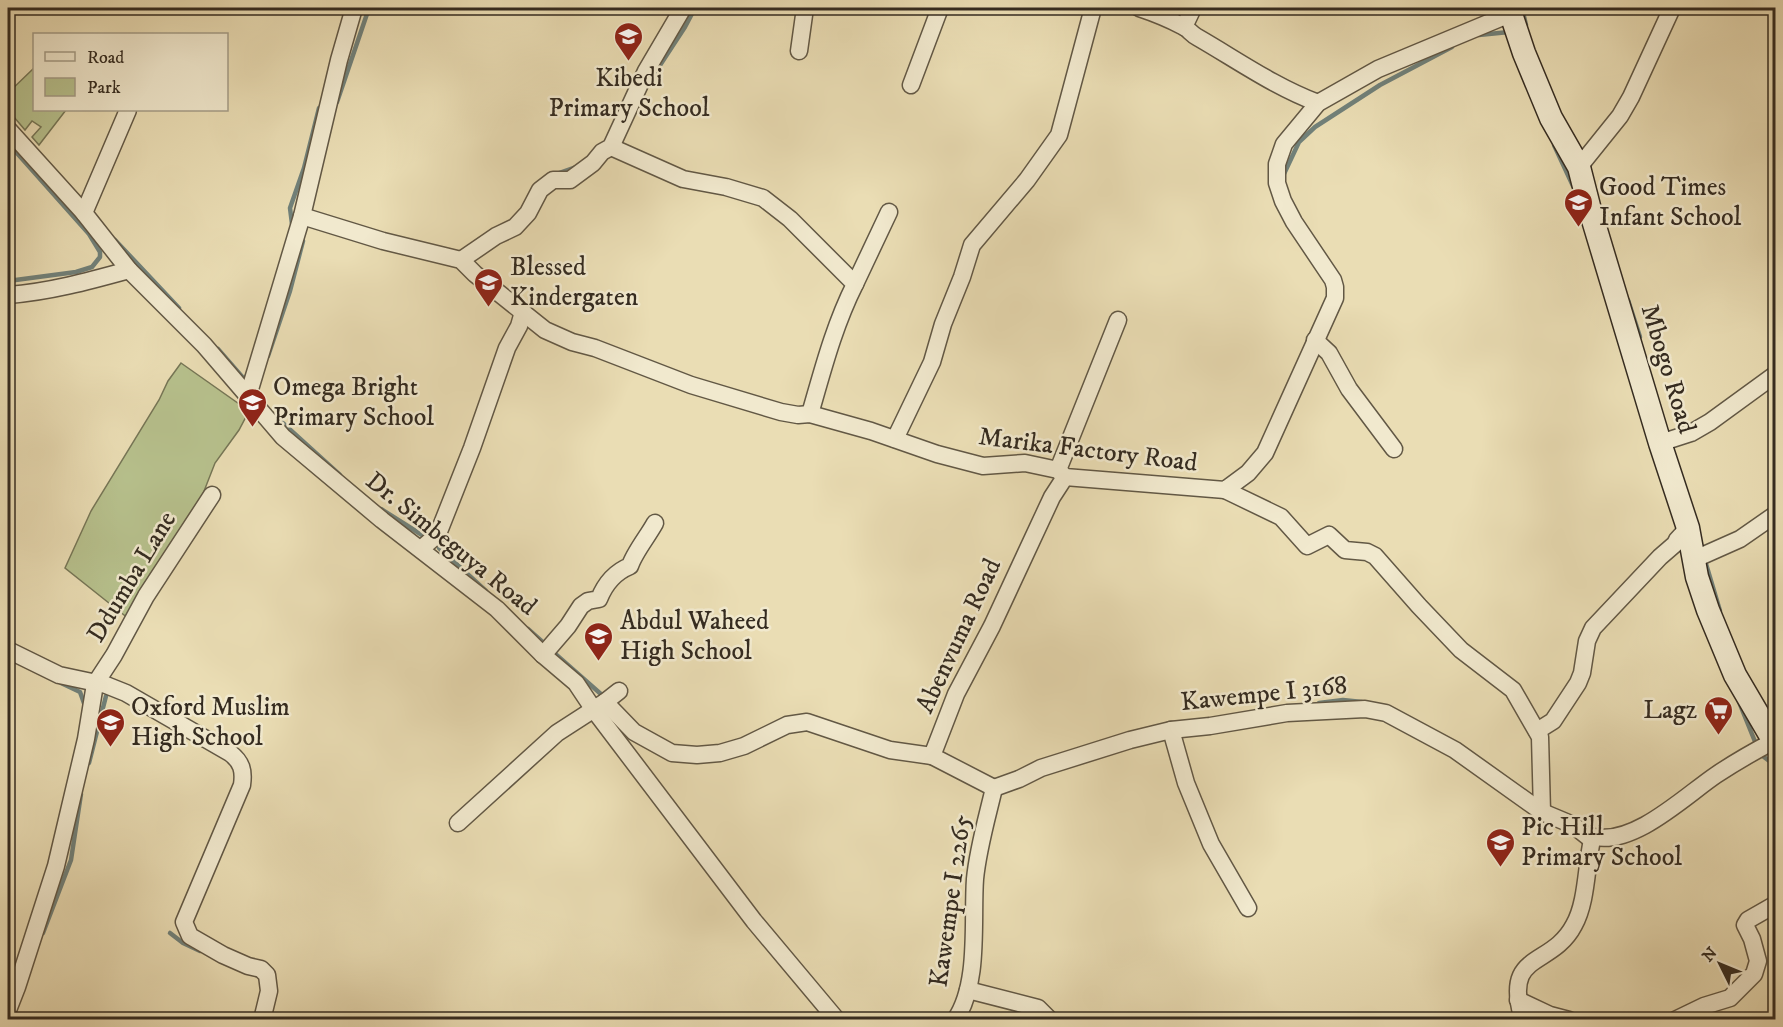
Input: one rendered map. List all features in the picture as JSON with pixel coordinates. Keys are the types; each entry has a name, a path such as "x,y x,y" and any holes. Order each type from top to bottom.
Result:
{"street":[{"path":"248,396 302,216 339,60 354,8"},
{"path":"461,260 496,236 515,227 528,213 540,190 553,180 570,180 611,147 646,71 683,8"},
{"path":"799,51 805,8"},
{"path":"911,85 940,8"},
{"path":"895,440 933,362 943,324 972,245 1027,180 1059,135 1093,8"},
{"path":"1139,8 1184,27 1270,81 1318,104"},
{"path":"1184,27 1193,8"},
{"path":"1579,167 1620,116 1632,97 1672,8"},
{"name":"Marika Factory Road","path":"302,216 383,242 461,260 544,330 691,385 781,412 798,415 810,414 983,466 1024,463 1061,474 1226,490 1248,473 1265,453 1335,298 1333,280 1294,222 1277,183 1277,165 1284,144 1318,104 1378,69 1510,11"},
{"name":"Mbogo Road","path":"1510,11 1551,117 1579,167 1660,444 1700,557 1697,577 1735,675 1774,743"},
{"path":"84,213 128,111"},
{"name":"Dr. Simbeguya Road","path":"8,129 84,213 129,270 204,345 283,437 381,520 497,609 599,706 754,921 837,1020"},
{"path":"611,147 683,179 726,187 763,198 790,219 855,284"},
{"path":"810,414 843,308 889,212"},
{"path":"8,295 62,287 129,270"},
{"path":"421,549 438,534 472,448 507,348 519,326 522,312"},
{"name":"Abenvuma Road","path":"932,756 956,694 992,626 1052,497 1119,320"},
{"path":"1315,340 1329,353 1349,389 1394,449"},
{"path":"1660,444 1710,422 1776,374"},
{"path":"1226,490 1281,517 1307,546 1329,535 1345,550 1367,552 1375,556 1461,650 1513,690 1537,731 1541,744 1542,812"},
{"name":"Ddumba Lane","path":"95,684 114,655 146,596 212,495"},
{"path":"1700,557 1740,539 1776,514"},
{"path":"543,655 568,626 581,606 588,601 599,599 608,583 620,570 630,566 633,556 642,547 655,523"},
{"path":"1537,731 1553,721 1578,683 1582,673 1587,641 1593,628 1688,528"},
{"path":"8,650 60,675 106,685 137,698 230,753 242,765 244,774 242,785 184,922 190,936 223,955 261,969 267,975 269,991 262,1020"},
{"path":"8,1010 13,986 65,831 86,739 95,684"},
{"path":"458,823 556,733 618,691"},
{"path":"599,706 634,732 672,753 697,755 720,753 744,746 787,725 807,722 891,750 932,756 994,788"},
{"name":"Kawempe I 3168","path":"994,788 1041,768 1130,740 1171,730 1287,713 1365,709 1386,713 1455,750 1542,812 1573,825 1592,840"},
{"path":"1171,730 1186,783 1211,844 1248,908"},
{"path":"1523,1020 1518,1000 1520,980 1528,966 1557,946 1576,923 1594,837 1615,837 1647,824 1732,764 1774,743"},
{"name":"Kawempe I 2265","path":"955,1020 968,990 976,915 975,879 994,788"},
{"path":"1675,1020 1704,1006 1730,998 1748,981 1754,974 1758,961 1752,939 1745,925 1748,920 1776,904"},
{"path":"968,990 1038,1008 1050,1020"},
{"path":"1518,1000 1550,1016 1569,1020"}],"green space":[{"path":"33,69 33,111 65,111 39,145 32,137 41,127 32,121 25,130 8,110 8,93"},
{"path":"181,363 249,411 239,430 215,463 199,504 129,619 65,568 91,511"}],"waterway":[{"path":"337,102 369,8"},
{"path":"651,79 695,8"},
{"path":"1522,8 1526,25"},
{"path":"1479,35 1509,32"},
{"path":"1283,176 1299,142 1315,127 1380,85 1452,47"},
{"path":"292,224 290,208 304,168 319,108"},
{"path":"8,143 89,234 100,252 100,257 92,267 76,272 8,281"},
{"path":"1554,145 1573,186"},
{"path":"559,173 576,167"},
{"path":"115,240 179,308"},
{"path":"268,356 290,291 303,241"},
{"path":"1628,300 1640,337"},
{"path":"218,349 245,380 247,375"},
{"path":"275,416 340,475"},
{"path":"381,509 422,535"},
{"path":"439,548 486,591"},
{"path":"1706,564 1720,611"},
{"path":"528,629 546,645"},
{"path":"552,651 602,695"},
{"path":"61,683 80,692 85,706"},
{"path":"89,763 106,696"},
{"path":"1319,703 1343,700 1362,702"},
{"path":"1739,702 1760,754 1776,766"},
{"path":"43,933 71,860 81,794"},
{"path":"170,933 183,943 200,951"}],"place":[{"name":"Kibedi Primary School","path":"629,62"},
{"name":"Good Times Infant School","path":"1578,228"},
{"name":"Blessed Kindergaten","path":"489,308"},
{"name":"Omega Bright Primary School","path":"252,428"},
{"name":"Abdul Waheed High School","path":"599,662"},
{"name":"Lagz","path":"1718,736"},
{"name":"Oxford Muslim High School","path":"110,748"},
{"name":"Pic Hill Primary School","path":"1500,868"}]}
